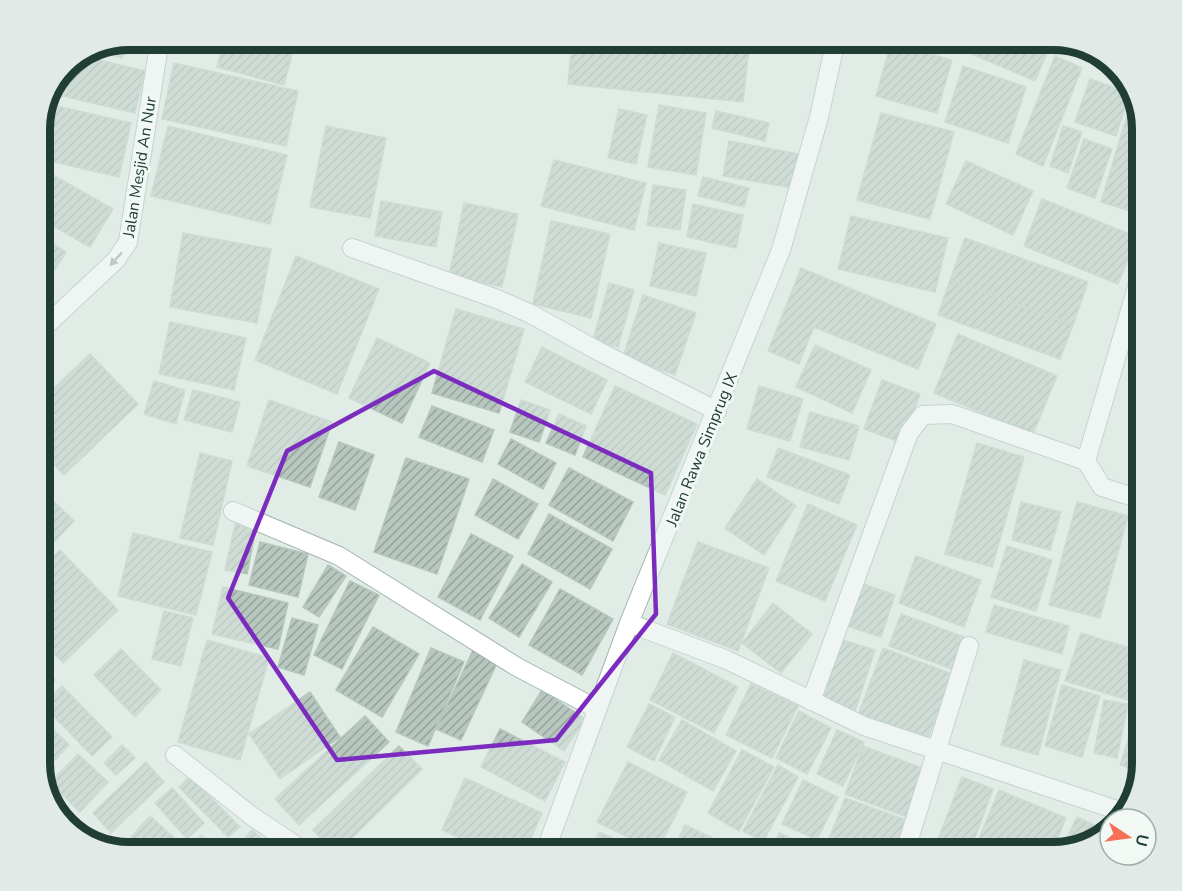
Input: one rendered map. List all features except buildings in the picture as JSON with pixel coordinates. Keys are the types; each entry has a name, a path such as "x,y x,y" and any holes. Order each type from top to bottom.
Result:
{"street":[{"name":"Jalan Mesjid An Nur","path":"50,322 116,260 128,242 158,50"},
{"name":"Jalan Rawa Simprug IX","path":"549,842 628,623 717,411 781,250 819,117 834,50"},
{"path":"352,248 497,299 531,314 598,351 717,411"},
{"path":"1086,461 1132,304"},
{"path":"812,701 909,433 923,415 952,414 1086,461 1102,487 1132,497"},
{"path":"233,511 339,556 517,667 597,709"},
{"path":"628,623 727,660 864,726 1108,807"},
{"path":"908,842 969,646"},
{"path":"175,755 253,817 291,842"}],"highlighted area":[{"path":"434,371 651,473 656,614 556,740 337,760 228,598 287,451"}]}
